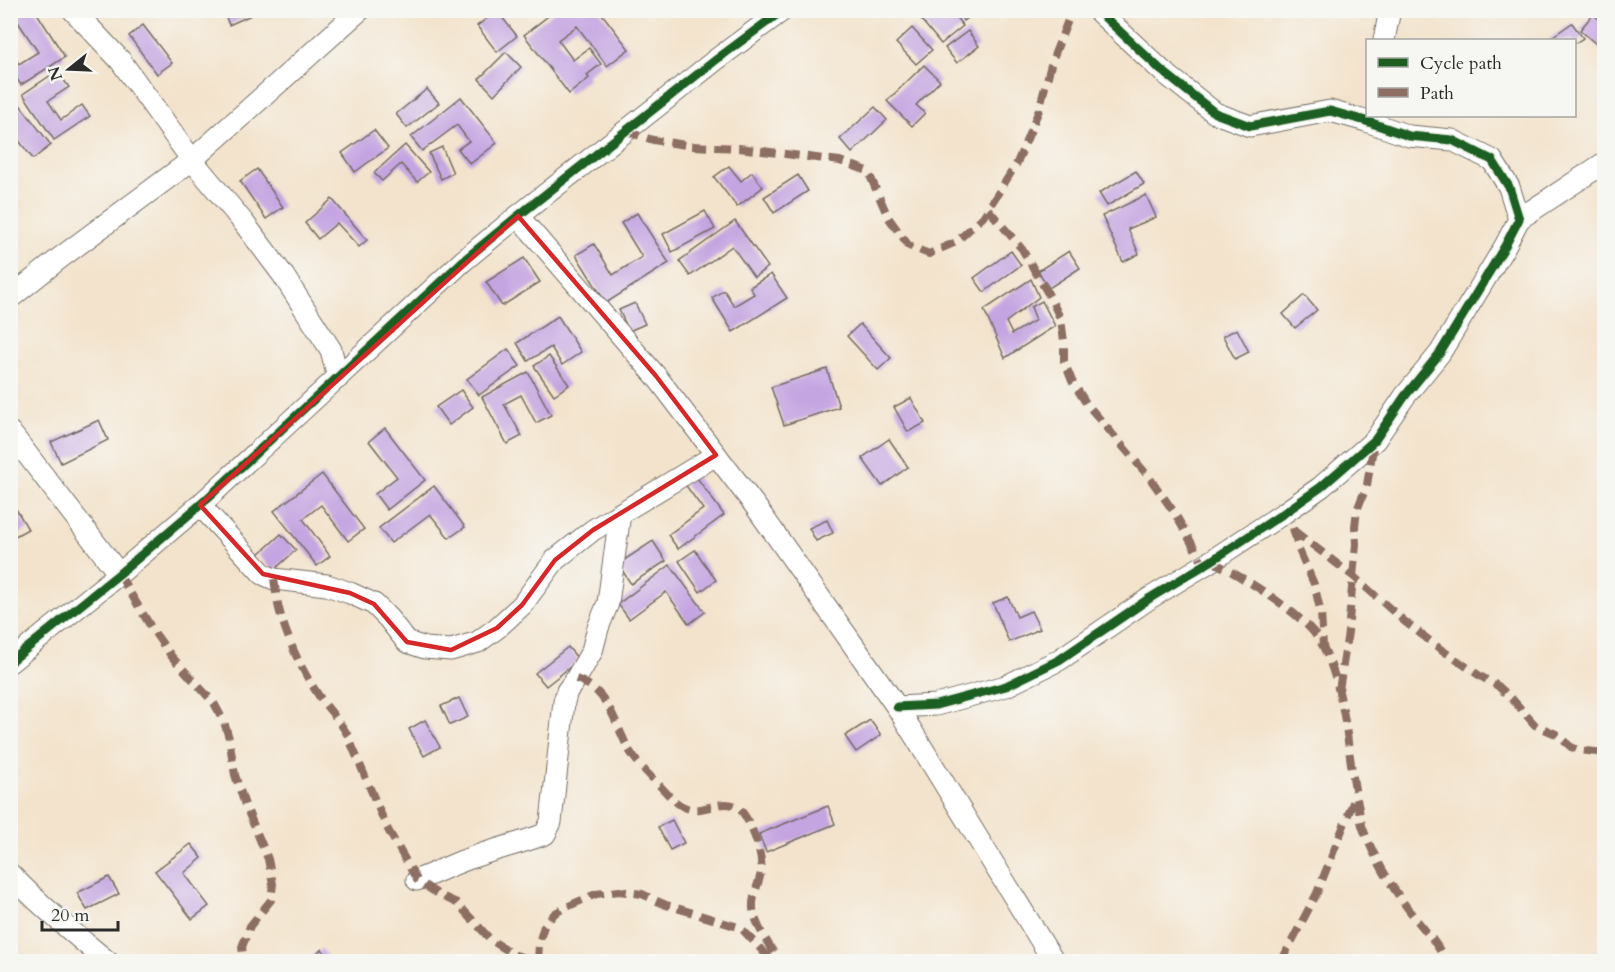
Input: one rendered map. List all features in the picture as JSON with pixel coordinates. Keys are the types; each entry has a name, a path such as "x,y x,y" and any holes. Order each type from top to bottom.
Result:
{"street":[{"path":"73,10 120,60 192,160 283,274 331,350 338,378"},
{"path":"10,298 192,160 360,10"},
{"path":"10,662 201,505 463,261 717,59 783,10"},
{"path":"1097,10 1161,70 1215,113 1250,126 1330,111 1366,117"},
{"path":"1384,39 1389,15 1387,10"},
{"path":"1367,117 1409,136 1452,140 1492,160 1509,187 1519,219"},
{"path":"897,707 936,705 1006,686 1059,660 1322,487 1375,440 1405,396 1440,353 1519,219 1605,163"},
{"path":"518,216 656,376 756,507 897,707 1054,962"},
{"path":"10,432 119,574"},
{"path":"201,505 263,574 274,579 327,585 351,593 374,604 407,642 425,648 451,651 478,642 497,628 522,605 555,560 593,530 716,455"},
{"path":"417,880 463,861 545,834 551,822 564,702 567,691 592,651 608,603 620,514"},
{"path":"10,874 63,925 108,962"}],"highlighted area":[{"path":"518,216 656,376 716,455 593,530 555,560 522,605 497,628 451,650 407,642 374,604 350,593 263,574 200,505"}],"building":[{"path":"15,10 35,10 65,57 21,85 10,69 10,51 19,64 38,52 12,13"},
{"path":"249,10 251,15 229,25 224,12"},
{"path":"556,10 599,10 629,49 607,66 577,26 558,40 573,60 589,48 601,64 587,75 589,78 569,94 524,35"},
{"path":"913,10 937,10 942,16 950,10 963,26 941,44"},
{"path":"958,10 982,10 963,21"},
{"path":"497,11 517,36 497,52 477,26"},
{"path":"1593,14 1604,24 1604,51 1580,30"},
{"path":"1572,23 1583,38 1576,43 1576,39 1549,39"},
{"path":"143,25 172,63 157,74 129,36"},
{"path":"912,28 932,50 916,64 896,43"},
{"path":"968,31 979,46 957,63 945,48"},
{"path":"506,52 521,67 494,95 479,79"},
{"path":"924,65 940,81 916,105 925,113 912,126 887,101"},
{"path":"57,71 69,87 48,101 61,120 82,105 90,116 54,140 23,94"},
{"path":"427,89 439,103 407,128 396,114"},
{"path":"461,97 497,143 470,164 458,149 469,141 457,125 422,151 411,137"},
{"path":"17,101 51,145 33,159 10,129 10,106"},
{"path":"875,107 887,120 852,153 840,139"},
{"path":"374,130 388,148 355,172 342,153"},
{"path":"405,145 429,172 417,182 401,164 382,181 374,173"},
{"path":"442,147 453,173 441,179 429,153"},
{"path":"729,166 741,181 752,172 763,187 737,207 714,177"},
{"path":"257,169 283,207 266,219 240,181"},
{"path":"1136,171 1144,184 1107,206 1099,193"},
{"path":"798,175 808,191 774,213 764,197"},
{"path":"1146,195 1156,217 1128,229 1139,254 1123,262 1102,216"},
{"path":"332,199 367,240 359,247 337,223 318,239 305,223"},
{"path":"705,211 715,229 672,252 663,234"},
{"path":"637,213 669,263 606,303 576,255 594,244 613,275 642,257 621,223"},
{"path":"735,221 768,267 754,277 732,246 690,276 679,261"},
{"path":"1011,251 1021,265 984,292 974,278"},
{"path":"1069,251 1080,268 1049,288 1038,271"},
{"path":"524,258 540,282 502,306 486,282"},
{"path":"771,274 787,298 733,332 712,298 724,290 734,306 754,294 750,287"},
{"path":"1031,279 1039,297 1006,322 1012,334 1036,320 1031,307 1042,301 1055,326 1005,358 984,310"},
{"path":"1304,295 1317,310 1295,328 1283,314"},
{"path":"635,303 645,324 629,331 619,310"},
{"path":"558,316 581,352 562,365 551,347 528,361 517,343"},
{"path":"860,324 891,358 878,370 847,336"},
{"path":"1237,329 1249,352 1235,359 1223,336"},
{"path":"508,349 520,366 479,395 467,379"},
{"path":"549,356 569,385 554,395 534,366"},
{"path":"827,369 839,407 784,425 771,387"},
{"path":"528,372 551,415 536,423 521,395 504,404 522,436 507,444 482,397"},
{"path":"461,390 473,407 449,425 436,407"},
{"path":"911,398 925,423 908,432 894,407"},
{"path":"99,420 108,440 61,463 51,442"},
{"path":"385,428 425,480 387,510 375,494 397,477 369,441"},
{"path":"889,439 908,467 882,486 862,458"},
{"path":"322,474 364,529 348,541 321,505 303,519 330,556 317,566 274,511"},
{"path":"695,475 724,515 678,549 668,535 703,509 684,483"},
{"path":"434,486 465,527 449,538 430,514 391,543 379,528"},
{"path":"10,499 28,529 10,539"},
{"path":"827,520 833,533 816,541 809,528"},
{"path":"281,534 296,550 273,571 258,555"},
{"path":"653,541 666,561 631,584 618,564"},
{"path":"695,550 716,580 700,592 679,561"},
{"path":"670,565 705,612 689,624 666,592 629,619 618,604"},
{"path":"1008,597 1017,617 1031,611 1040,629 1009,642 993,603"},
{"path":"568,647 579,660 546,686 535,673"},
{"path":"459,698 468,717 450,725 441,706"},
{"path":"425,720 440,747 424,756 409,729"},
{"path":"870,720 881,735 856,752 845,736"},
{"path":"828,806 835,824 766,852 759,834"},
{"path":"672,820 684,843 670,850 658,827"},
{"path":"191,844 202,858 184,873 209,906 192,919 155,871"},
{"path":"109,877 119,894 87,910 77,893"},
{"path":"322,949 331,962 305,962"}],"marked path":[{"path":"625,131 653,140 692,146 739,148 840,161 868,171 888,217 909,246 929,254 956,242 983,217 1017,163 1039,110 1052,61 1072,10"},
{"path":"988,209 1022,249 1050,297 1061,320 1064,361 1072,381 1086,403 1149,477 1174,512 1204,565"},
{"path":"1339,690 1348,632 1357,510 1367,485 1374,442"},
{"path":"1293,528 1299,550 1314,584 1321,613 1323,646"},
{"path":"1293,530 1353,576 1439,648 1498,686 1535,725 1556,734 1571,747 1604,753"},
{"path":"1211,561 1254,585 1286,608 1312,630 1320,641 1331,664 1342,703 1363,828 1391,884 1435,943 1446,962"},
{"path":"119,574 154,632 172,657 214,703 224,722 235,775 268,859 273,884 271,900 250,926 242,947 244,962"},
{"path":"274,579 280,611 297,658 319,696 347,734 387,828 417,880 439,895 457,903 491,940 513,954 537,962"},
{"path":"576,679 587,684 603,699 632,755 676,802 690,809 731,804 745,816 754,836 762,866 753,904 754,915 779,962"},
{"path":"1281,962 1317,893 1356,795"},
{"path":"538,962 539,943 544,926 555,913 596,894 619,891 642,894 666,905 741,928 773,962"}],"cycle path":[{"path":"10,662 200,505 463,261 717,59 783,10"},
{"path":"897,707 936,705 1006,686 1059,660 1321,487 1375,440 1405,396 1440,353 1519,219 1509,187 1492,160 1452,140 1409,136 1330,111 1250,126 1215,113 1161,70 1097,10"}]}
